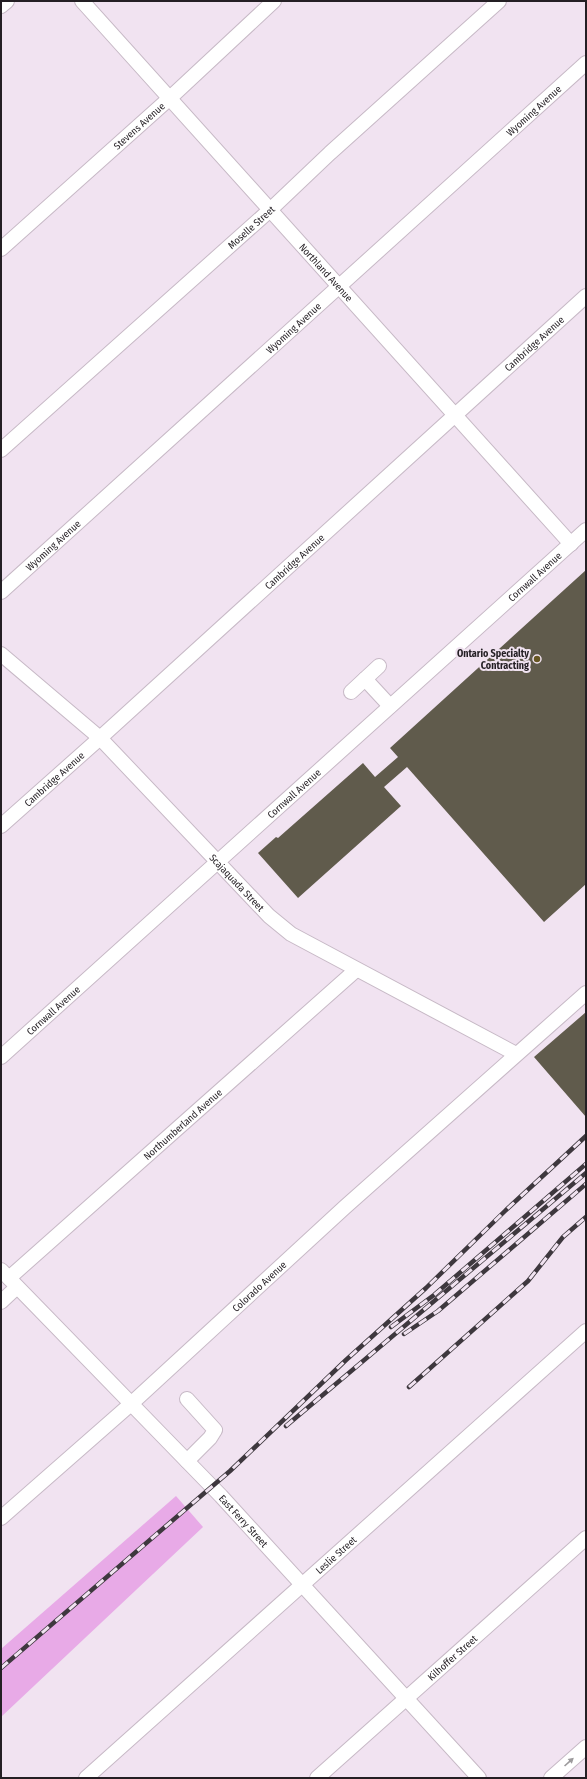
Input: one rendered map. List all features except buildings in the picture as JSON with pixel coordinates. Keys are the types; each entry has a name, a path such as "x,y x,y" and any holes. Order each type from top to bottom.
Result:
{"street":[{"path":"1,6 7,1"},
{"name":"Northland Avenue","path":"82,1 171,97 270,210 571,544"},
{"name":"Stevens Avenue","path":"1,249 171,97 274,1"},
{"name":"Moselle Street","path":"1,450 270,210 330,153 499,1"},
{"name":"Wyoming Avenue","path":"1,592 586,63"},
{"name":"Cambridge Avenue","path":"1,826 100,738 586,296"},
{"name":"Cornwall Avenue","path":"1,1057 586,530"},
{"name":"Scajaquada Street","path":"1,654 100,738 269,916 291,934 516,1054"},
{"path":"351,692 379,666"},
{"path":"365,679 390,706"},
{"name":"Northumberland Avenue","path":"1,1302 9,1279 356,970"},
{"name":"Colorado Avenue","path":"1,1518 132,1403 516,1054 586,993"},
{"name":"East Ferry Street","path":"9,1279 132,1403 187,1461 302,1584 479,1778"},
{"name":"Leslie Street","path":"86,1778 586,1331"},
{"path":"187,1461 210,1438 215,1430 188,1399"},
{"name":"Kilhoffer Street","path":"317,1778 586,1538"},
{"path":"551,1778 586,1747"}],"shaded area":[{"path":"176,1496 203,1527 1,1717 1,1649"}],"railway":[{"path":"1,1668 230,1471 346,1360 426,1288 506,1210 586,1136"},
{"path":"391,1327 434,1295 586,1164"},
{"path":"286,1426 586,1173"},
{"path":"404,1334 438,1311 586,1184"},
{"path":"409,1387 528,1281 563,1237 586,1217"}],"place":[{"name":"Ontario Specialty Contracting","path":"537,659"}]}
